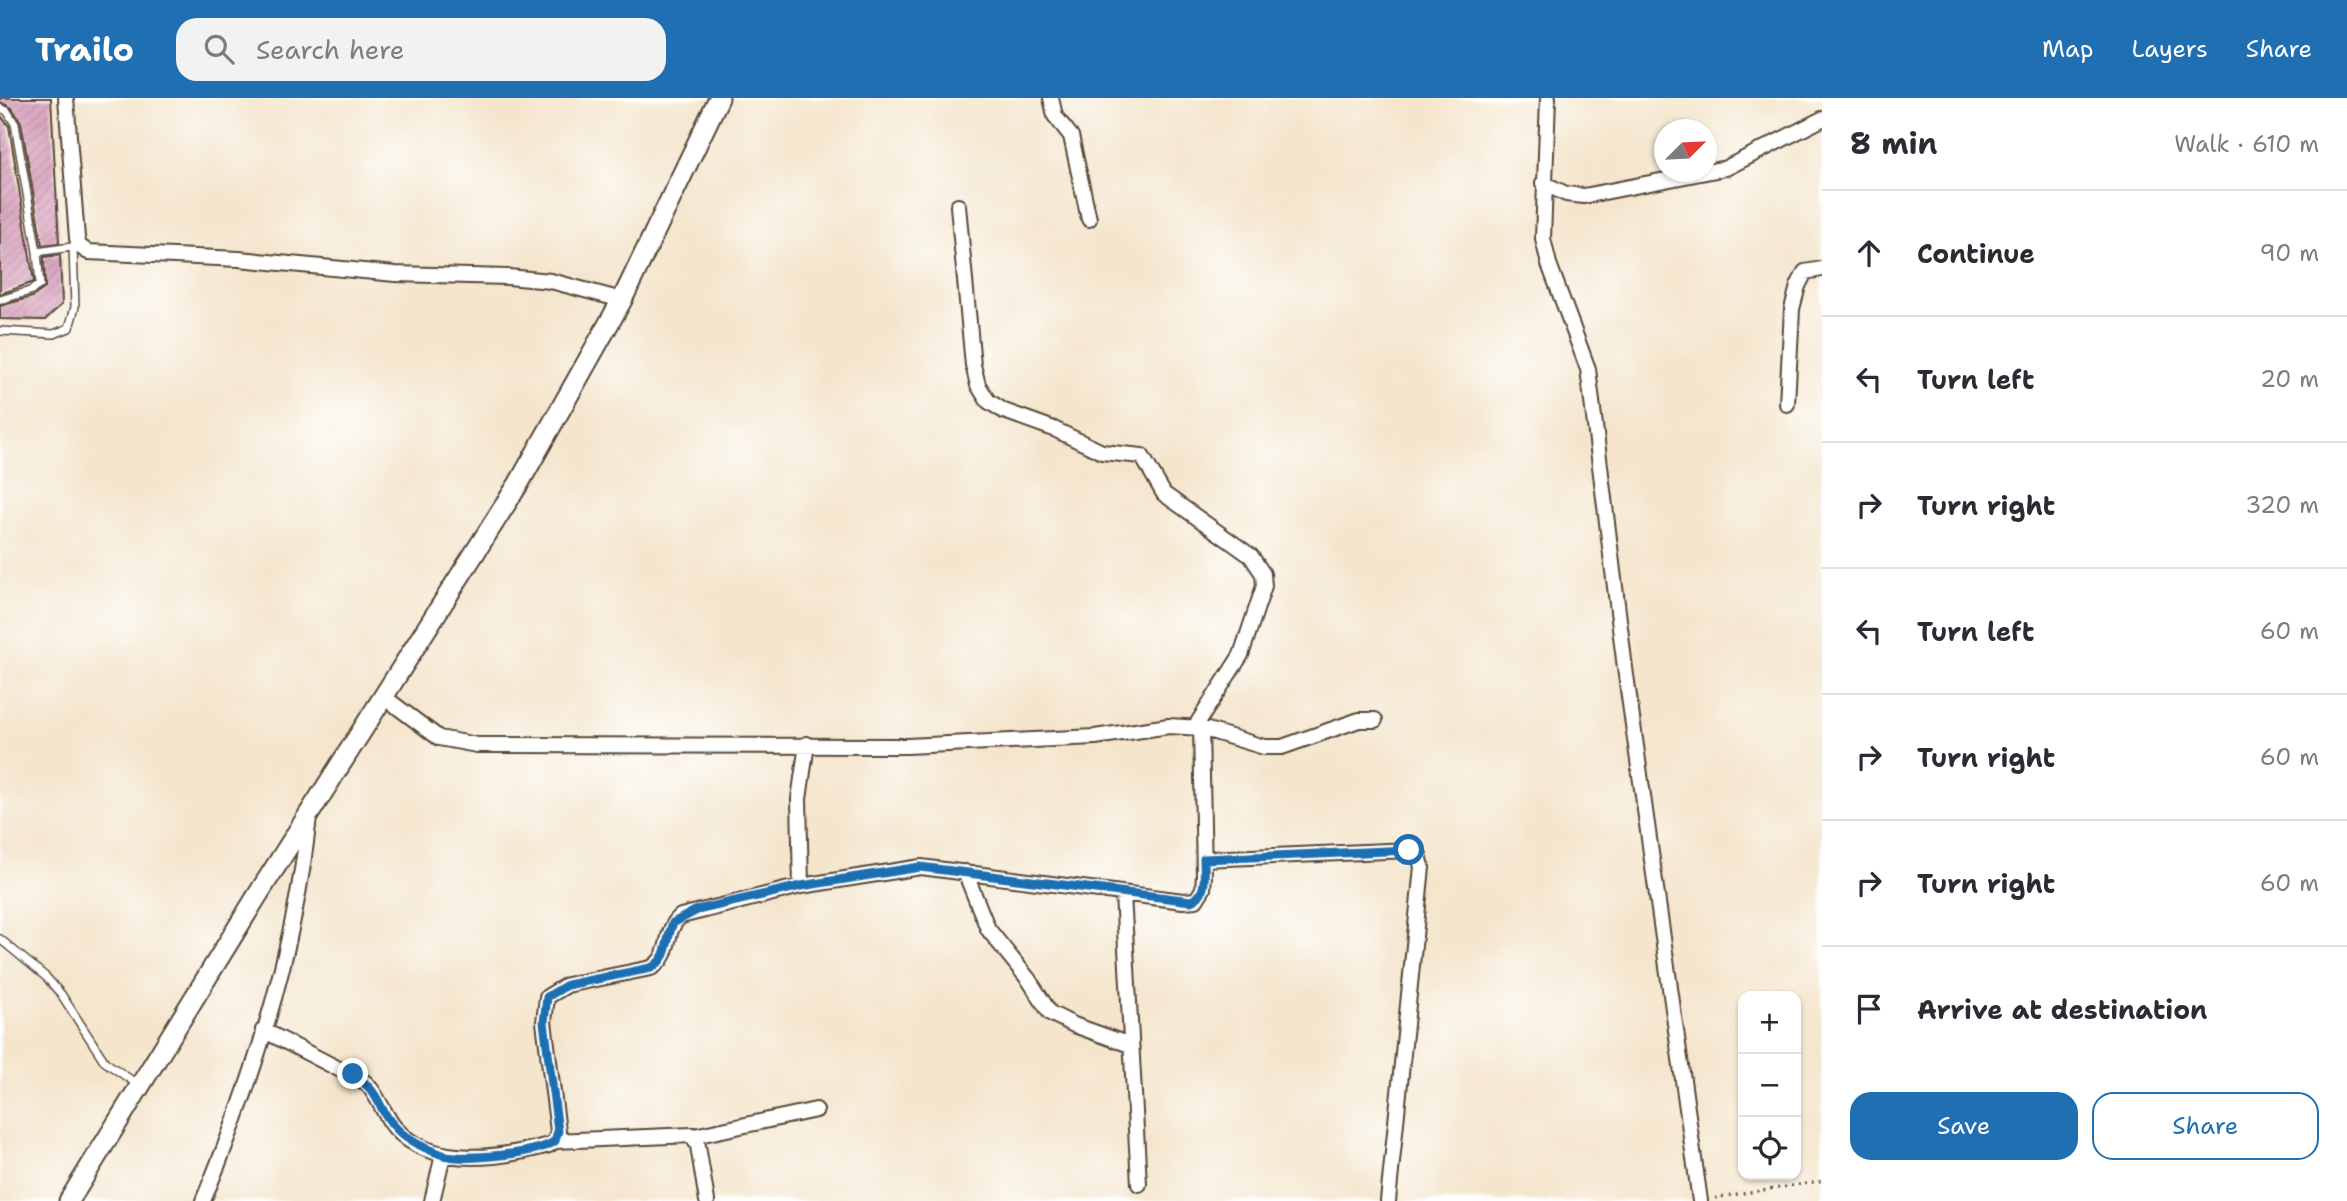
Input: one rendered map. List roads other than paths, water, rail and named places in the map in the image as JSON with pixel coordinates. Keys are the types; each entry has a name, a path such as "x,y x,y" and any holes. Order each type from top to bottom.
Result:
{"main road":[{"path":"69,1201 519,483 622,300 719,98"}],"street":[{"path":"66,98 76,246 89,252 136,257 239,259 395,274 519,278 551,281 622,300"},
{"path":"1051,98 1055,116 1071,136 1089,219"},
{"path":"1548,98 1542,219 1549,264 1588,369 1629,696 1706,1200"},
{"path":"1543,183 1566,194 1584,196 1714,171 1748,159 1822,119"},
{"path":"555,1141 558,1123 544,1022 547,997 567,985 651,968 661,963 667,954 673,923 681,916 801,886 920,867 1123,894 1196,900 1203,889 1198,727 1241,655 1264,586 1259,565 1164,494 1142,456 1094,449 1054,429 1004,411 988,401 978,385 973,365 958,206"},
{"path":"1787,404 1794,297 1805,272 1822,269"},
{"path":"384,696 422,727 456,743 907,746 1095,737 1148,728 1198,727 1264,747 1282,747 1350,723 1375,720"},
{"path":"801,886 799,799 807,744"},
{"path":"203,1201 241,1104 263,1030 300,889 309,816"},
{"path":"1204,859 1409,850 1419,855 1422,867 1388,1201"},
{"path":"965,873 995,942 1029,980 1050,1013 1074,1025 1130,1045"},
{"path":"1123,894 1139,1184"},
{"path":"263,1030 366,1083 397,1130 443,1155 473,1157 539,1148 555,1141 675,1134 694,1136 816,1110"},
{"path":"694,1136 707,1201"},
{"path":"432,1201 443,1155"}],"lane":[{"path":"0,108 7,111 15,124 40,285 30,291 0,300"},
{"path":"0,331 54,334 69,328 75,307 76,246 37,252"},
{"path":"0,939 46,977 73,1009 105,1062 140,1086"}]}
